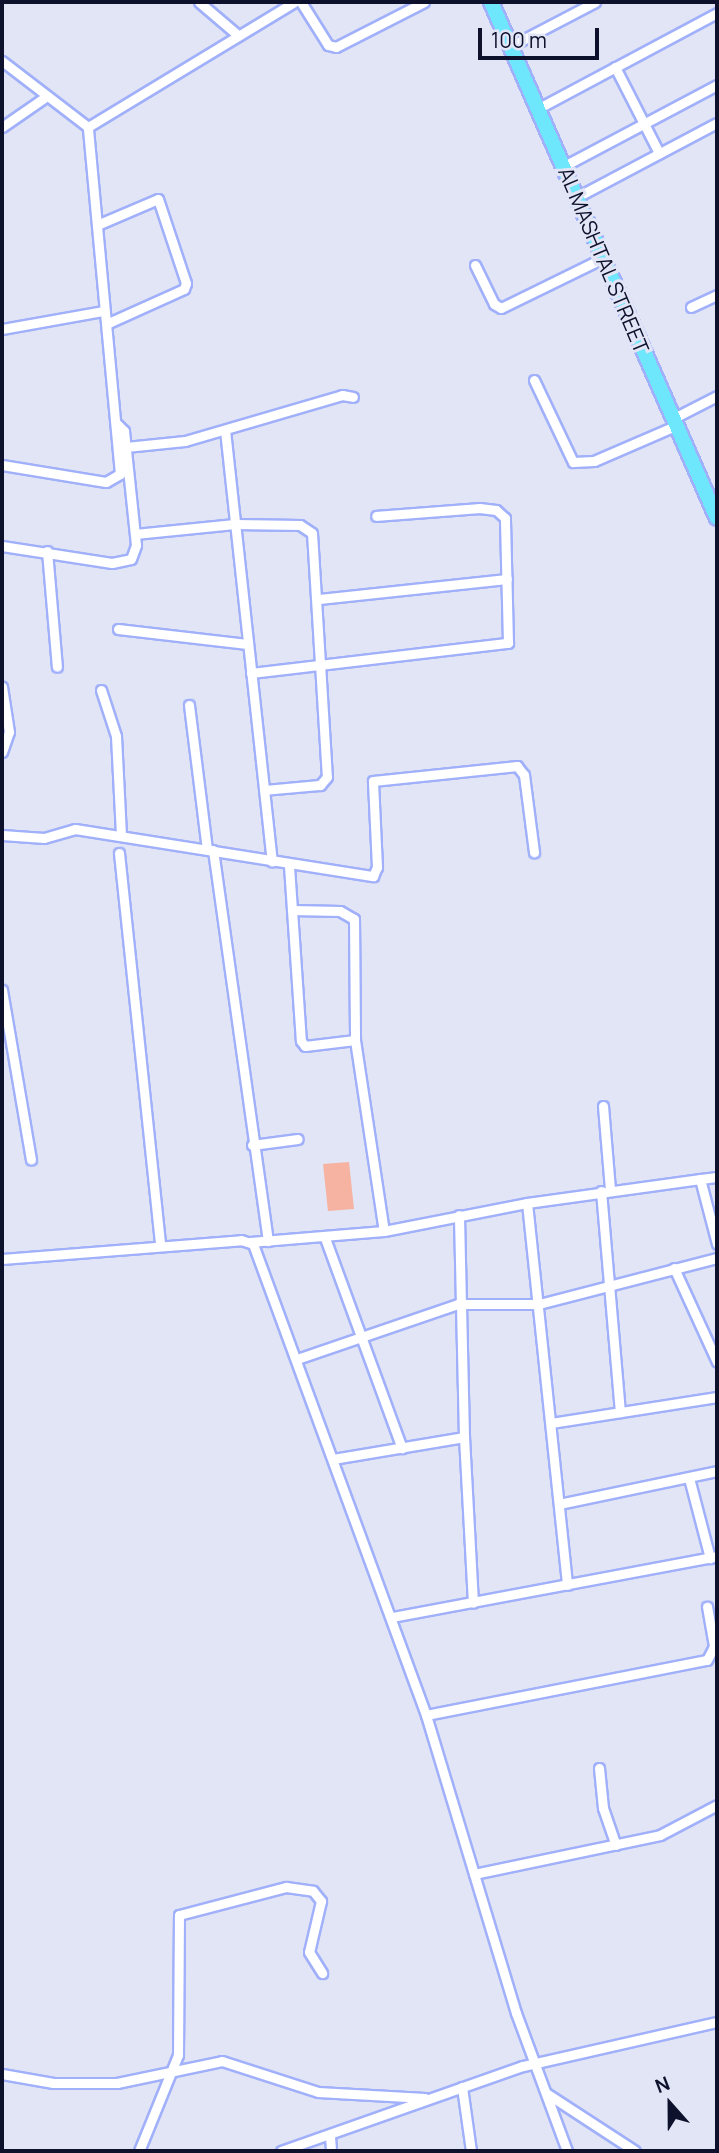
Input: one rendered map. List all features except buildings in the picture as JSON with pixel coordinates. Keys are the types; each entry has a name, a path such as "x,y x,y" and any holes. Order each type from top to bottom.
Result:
{"main road":[{"name":"AL MASHTAL STREET","path":"491,2 717,518"}],"street":[{"path":"199,2 239,36"},
{"path":"88,127 294,2"},
{"path":"300,2 328,45 336,47 424,2"},
{"path":"511,46 595,2"},
{"path":"539,108 717,13"},
{"path":"2,61 44,98 88,127"},
{"path":"615,67 659,153"},
{"path":"564,166 717,85"},
{"path":"2,127 44,98"},
{"path":"577,197 717,123"},
{"path":"2,465 111,481 120,474 88,127"},
{"path":"97,225 158,199 187,283 184,289 106,324"},
{"path":"475,265 494,304 501,308 603,258"},
{"path":"691,307 717,295"},
{"path":"2,329 103,311"},
{"path":"534,380 573,462 594,461 673,422 717,396"},
{"path":"126,447 185,441 353,397"},
{"path":"2,545 124,562 136,552 124,427 116,424"},
{"path":"225,430 272,860"},
{"path":"251,673 504,645 510,637 505,518 496,509 376,516"},
{"path":"135,534 235,524 309,528 319,599 324,664 327,777 320,785 264,790"},
{"path":"47,551 57,667"},
{"path":"319,599 508,579"},
{"path":"118,629 247,644"},
{"path":"2,687 5,733 2,752"},
{"path":"101,690 116,736 121,836"},
{"path":"189,705 268,1241"},
{"path":"2,835 44,838 75,829 272,860 289,866 377,874 373,781 517,766 524,775 534,852"},
{"path":"119,853 160,1245"},
{"path":"289,866 301,1041 305,1046 355,1040"},
{"path":"292,910 340,911 354,919 355,1040 383,1231"},
{"path":"2,990 31,1160"},
{"path":"603,1106 608,1285 620,1412"},
{"path":"252,1145 298,1139"},
{"path":"2,1259 160,1245 325,1238 383,1231 606,1190 717,1177"},
{"path":"700,1179 717,1244"},
{"path":"527,1203 540,1304 567,1585"},
{"path":"459,1215 458,1304 473,1603"},
{"path":"325,1238 365,1337 402,1448"},
{"path":"250,1242 297,1359 392,1617 426,1715 534,2064 567,2151"},
{"path":"297,1359 458,1304 540,1304 717,1258"},
{"path":"674,1268 717,1362"},
{"path":"551,1423 717,1397"},
{"path":"333,1459 464,1437"},
{"path":"559,1504 717,1471"},
{"path":"392,1617 714,1557 689,1478"},
{"path":"426,1715 707,1660 714,1646 707,1607"},
{"path":"598,1768 603,1808 615,1845"},
{"path":"474,1874 615,1845 681,1827 717,1805"},
{"path":"139,2151 178,2055 176,1920 184,1911 223,1907 286,1888 313,1891 321,1901 309,1952 322,1973"},
{"path":"281,2151 534,2064 717,2022"},
{"path":"2,2074 53,2082 117,2083 222,2060 317,2092 430,2098"},
{"path":"462,2087 471,2151"},
{"path":"545,2092 635,2151"},
{"path":"330,2136 331,2151"}],"shaded area":[{"path":"349,1162 354,1209 328,1211 323,1164"}]}
